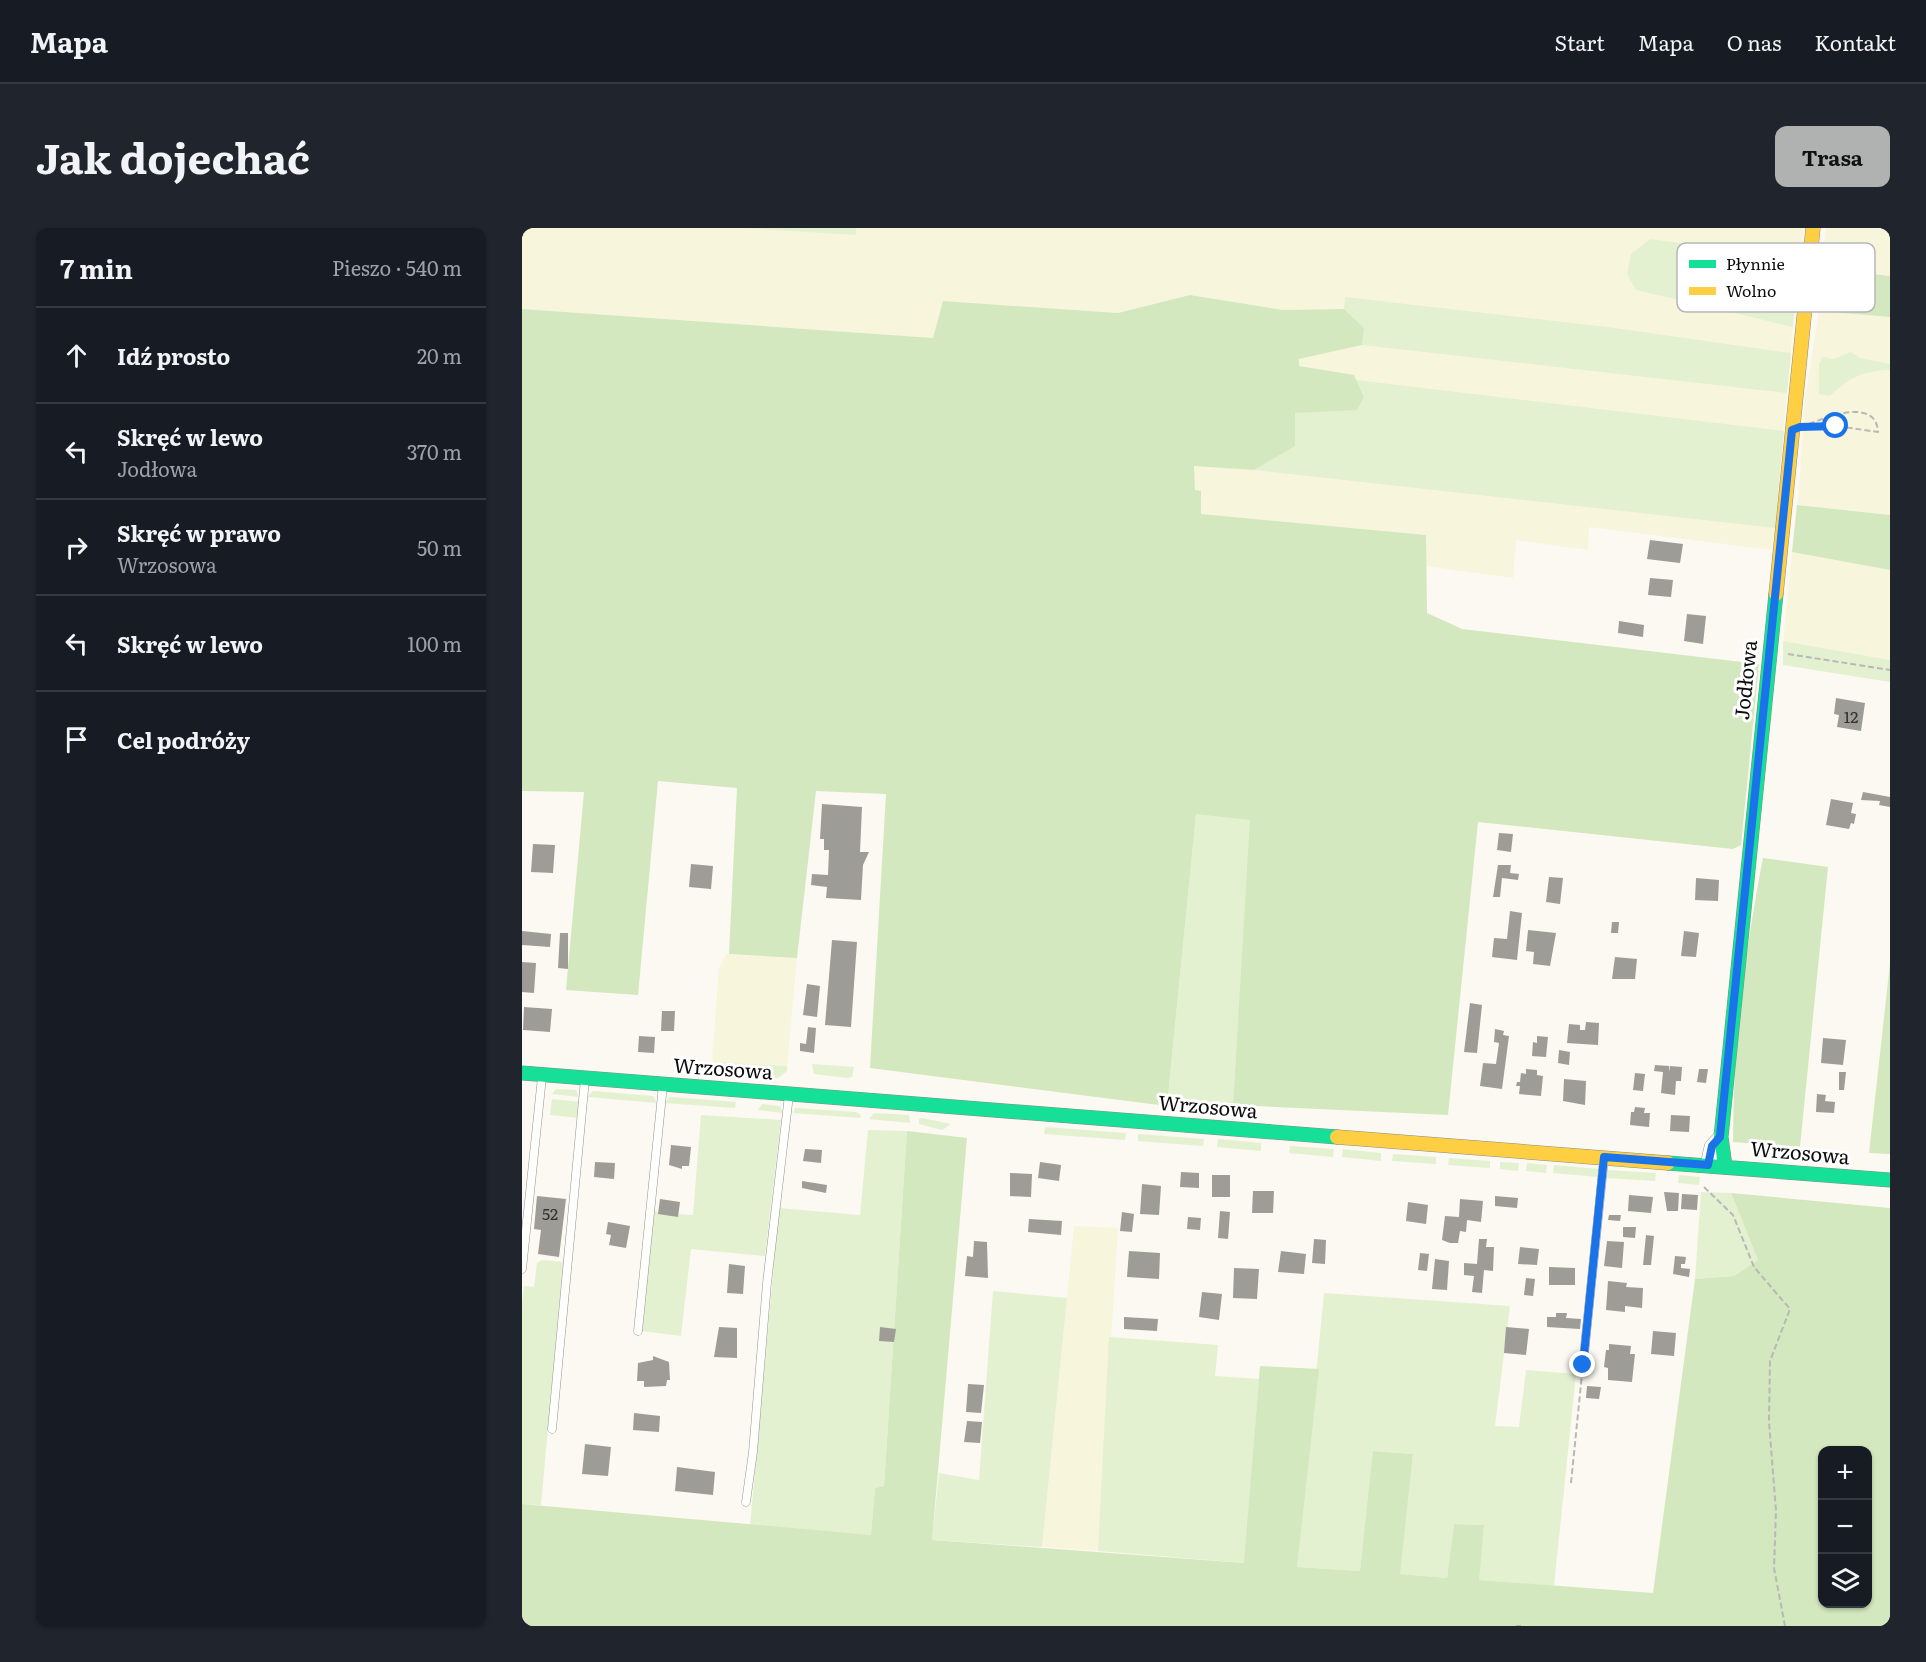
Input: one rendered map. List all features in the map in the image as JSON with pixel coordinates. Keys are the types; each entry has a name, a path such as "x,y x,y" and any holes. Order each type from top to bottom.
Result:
{"main road":[{"name":"Jodłowa","path":"1811,243 1813,228"},
{"name":"Jodłowa","path":"1725,1166 1724,1148 1720,1137 1804,312"},
{"name":"Wrzosowa","path":"522,1073 1890,1180"}],"street":[{"name":"Jodłowa","path":"1708,1165 1712,1146 1720,1137"}],"lane":[{"path":"522,1269 542,1074"},
{"path":"552,1429 585,1078"},
{"path":"639,1331 663,1084"},
{"path":"746,1502 753,1452 767,1283 789,1094"},
{"path":"1583,1365 1604,1157"}],"path":[{"path":"1860,411 1870,417 1878,427 1878,432 1836,426 1800,427 1837,414 1860,411"},
{"path":"1770,651 1890,670"},
{"path":"1704,1187 1733,1215 1754,1267 1790,1309 1770,1361 1769,1422 1776,1511 1774,1568 1785,1626"},
{"path":"1571,1483 1583,1365"},
{"path":"1516,1626 1521,1626"}],"shaded area":[{"path":"522,228 1804,228 1802,243 1682,243 1650,239 1636,290 1677,300 1677,312 1729,312 1793,327 1772,550 1589,527 1588,550 1516,540 1513,578 1426,566 1426,535 1201,515 1201,491 1195,491 1194,465 1254,470 1364,397 1354,375 1299,366 1299,359 1362,345 1344,309 1283,310 1190,295 1118,313 944,301 933,338 522,309"},
{"path":"1826,228 1890,228 1890,276 1875,274 1875,243 1824,243"},
{"path":"1819,312 1890,317 1890,515 1798,505 1805,400"},
{"path":"1792,552 1890,570 1890,660 1783,641"},
{"path":"726,954 797,958 787,1066 712,1062 719,968"},
{"path":"1074,1226 1118,1228 1098,1551 1042,1547"}],"green space":[{"path":"744,228 856,228 856,235"},
{"path":"1650,239 1682,243 1677,243 1677,300 1636,290 1627,274 1631,254"},
{"path":"1875,274 1890,276 1890,317 1831,312 1875,312"},
{"path":"1190,295 1283,310 1344,309 1364,328 1362,345 1299,359 1299,366 1354,375 1364,397 1357,410 1295,413 1295,446 1254,470 1194,466 1195,490 1201,491 1201,514 1426,535 1427,613 1462,629 1759,664 1741,845 1733,849 1478,822 1448,1115 1233,1105 1250,820 1196,814 1167,1106 870,1068 886,794 816,791 797,958 729,954 737,788 658,781 638,995 566,990 584,792 522,791 522,309 933,338 943,301 1118,313"},
{"path":"1345,297 1608,327 1791,353 1787,393 1362,345 1364,328 1344,309"},
{"path":"1729,312 1795,312 1793,327"},
{"path":"1851,352 1860,358 1890,364 1890,370 1857,376 1843,384 1830,396 1819,394 1819,364 1823,357 1833,359"},
{"path":"1356,380 1784,431 1775,528 1254,470 1295,446 1295,413 1364,397"},
{"path":"1797,505 1890,515 1890,570 1792,552"},
{"path":"1783,641 1890,660 1890,682 1783,665"},
{"path":"1196,813 1251,820 1233,1105 1167,1106"},
{"path":"1763,858 1828,867 1800,1147 1733,1142 1735,1071 1741,999"},
{"path":"1890,963 1890,1154 1869,1153"},
{"path":"712,1062 787,1066 787,1071 778,1078 716,1075 712,1072"},
{"path":"812,1064 854,1067 852,1077 847,1078 814,1074"},
{"path":"556,1089 576,1090 579,1097 552,1094"},
{"path":"593,1091 653,1096 657,1103 587,1097"},
{"path":"670,1097 736,1102 735,1108 664,1103"},
{"path":"552,1099 581,1102 579,1118 550,1115"},
{"path":"762,1104 780,1106 783,1113 758,1110"},
{"path":"795,1108 856,1112 861,1115 860,1118 793,1113"},
{"path":"874,1113 909,1115 910,1123 869,1119"},
{"path":"701,1115 781,1120 765,1256 691,1249 681,1336 642,1331 653,1211 678,1217 679,1214 693,1215"},
{"path":"919,1119 951,1124 942,1130 919,1124"},
{"path":"1045,1127 1126,1133 1125,1140 1044,1134"},
{"path":"868,1130 907,1131 884,1486 875,1488 871,1535 750,1526 779,1208 860,1215"},
{"path":"907,1131 967,1138 932,1540 1244,1563 1260,1366 1319,1369 1297,1567 1360,1571 1373,1451 1413,1454 1400,1574 1447,1578 1454,1524 1484,1525 1479,1580 1653,1593 1695,1279 1734,1276 1758,1260 1731,1193 1890,1208 1890,1626 522,1626 522,1504 871,1535 875,1488 884,1486"},
{"path":"1138,1134 1204,1139 1203,1146 1138,1141"},
{"path":"1218,1139 1261,1143 1261,1151 1217,1147"},
{"path":"1290,1146 1334,1149 1333,1157 1289,1153"},
{"path":"1343,1149 1381,1153 1381,1161 1342,1157"},
{"path":"1393,1154 1436,1157 1436,1164 1392,1161"},
{"path":"1449,1158 1490,1161 1490,1168 1448,1165"},
{"path":"1500,1162 1519,1163 1518,1171 1500,1169"},
{"path":"1527,1163 1547,1165 1546,1173 1526,1171"},
{"path":"1554,1165 1599,1169 1598,1177 1553,1173"},
{"path":"1607,1170 1656,1173 1655,1181 1606,1178"},
{"path":"1679,1175 1700,1177 1699,1185 1678,1183"},
{"path":"1701,1192 1731,1193 1758,1260 1734,1276 1695,1279"},
{"path":"542,1260 563,1262 541,1505 522,1504 522,1303 524,1286 534,1287 537,1263"},
{"path":"993,1291 1067,1298 1042,1547 932,1540 939,1473 979,1480"},
{"path":"1324,1293 1510,1306 1495,1426 1519,1427 1526,1370 1576,1374 1554,1586 1478,1580 1484,1525 1454,1524 1447,1578 1399,1574 1413,1454 1374,1451 1360,1571 1297,1567"},
{"path":"1109,1337 1218,1345 1215,1376 1259,1379 1245,1563 1098,1551"}],"building":[{"path":"1650,540 1683,544 1680,563 1647,559"},
{"path":"1650,578 1673,580 1671,597 1648,595"},
{"path":"1687,614 1706,616 1703,644 1684,641"},
{"path":"1619,621 1644,625 1643,637 1618,633"},
{"path":"1836,698 1865,703 1861,731 1837,727 1839,715 1834,714"},
{"path":"1863,792 1890,797 1890,807 1879,805 1880,801 1861,800"},
{"path":"1831,799 1853,803 1851,813 1856,814 1854,824 1851,823 1849,829 1826,825"},
{"path":"822,804 862,807 860,852 869,852 863,865 861,900 826,898 827,887 811,885 812,874 828,875 829,850 824,850 824,839 820,839"},
{"path":"1499,833 1513,834 1511,852 1497,850"},
{"path":"533,844 555,845 553,873 531,872"},
{"path":"691,864 713,866 711,889 689,887"},
{"path":"1498,865 1511,865 1510,873 1519,874 1518,880 1502,878 1500,897 1493,897"},
{"path":"1549,877 1563,878 1560,904 1546,902"},
{"path":"1696,878 1719,880 1718,901 1695,900"},
{"path":"1510,911 1522,913 1517,960 1492,957 1494,938 1507,939"},
{"path":"1612,922 1619,922 1618,933 1611,933"},
{"path":"1528,930 1556,933 1550,966 1533,964 1534,952 1526,951"},
{"path":"522,931 551,934 550,947 522,945"},
{"path":"1684,931 1699,933 1696,957 1681,956"},
{"path":"560,933 568,933 568,969 558,968"},
{"path":"832,940 857,942 851,1027 825,1025"},
{"path":"1615,957 1637,959 1635,979 1612,979"},
{"path":"522,962 536,963 534,993 522,992"},
{"path":"807,984 820,986 817,1017 803,1015"},
{"path":"1470,1003 1482,1005 1477,1053 1464,1052"},
{"path":"524,1007 552,1009 550,1032 523,1030"},
{"path":"662,1011 675,1011 674,1031 661,1031"},
{"path":"1586,1022 1599,1023 1598,1045 1567,1043 1569,1024 1580,1025 1580,1030 1585,1030"},
{"path":"808,1027 816,1028 814,1053 800,1051 800,1043 806,1044"},
{"path":"1495,1029 1504,1031 1503,1035 1509,1036 1502,1089 1480,1086 1483,1063 1496,1064 1499,1043 1494,1042"},
{"path":"639,1036 655,1037 654,1053 638,1052"},
{"path":"1537,1036 1548,1037 1546,1057 1532,1056 1533,1042 1537,1043"},
{"path":"1823,1038 1846,1040 1843,1065 1821,1063"},
{"path":"1559,1050 1570,1052 1569,1065 1558,1063"},
{"path":"1655,1065 1669,1066 1669,1072 1670,1066 1682,1067 1681,1081 1676,1081 1675,1095 1661,1093 1663,1072 1654,1071"},
{"path":"1526,1069 1537,1070 1537,1075 1543,1076 1541,1096 1519,1094 1520,1086 1516,1086 1517,1082 1520,1082 1521,1073 1526,1074"},
{"path":"1699,1069 1708,1069 1706,1083 1697,1082"},
{"path":"1839,1072 1846,1072 1844,1090 1839,1090"},
{"path":"1635,1073 1645,1074 1643,1091 1633,1090"},
{"path":"1564,1079 1586,1081 1585,1105 1563,1101"},
{"path":"1817,1094 1826,1095 1825,1101 1835,1102 1834,1113 1816,1112"},
{"path":"1635,1107 1645,1108 1644,1113 1650,1113 1649,1127 1630,1125 1631,1112 1634,1112"},
{"path":"1671,1115 1690,1116 1689,1132 1670,1131"},
{"path":"671,1145 691,1147 689,1166 682,1166 682,1169 669,1165"},
{"path":"805,1149 822,1150 821,1163 803,1161"},
{"path":"595,1162 615,1163 614,1179 594,1177"},
{"path":"1040,1162 1061,1165 1059,1181 1038,1178"},
{"path":"1181,1172 1199,1173 1199,1188 1180,1187"},
{"path":"1010,1173 1032,1174 1031,1197 1010,1196"},
{"path":"1212,1175 1230,1175 1230,1197 1212,1197"},
{"path":"802,1181 827,1185 826,1193 802,1188"},
{"path":"1142,1184 1161,1186 1159,1215 1140,1214"},
{"path":"1253,1191 1274,1191 1273,1213 1252,1213"},
{"path":"1664,1192 1679,1193 1678,1211 1667,1211"},
{"path":"1682,1194 1698,1195 1697,1210 1681,1209"},
{"path":"1629,1195 1653,1197 1651,1213 1628,1211"},
{"path":"537,1196 566,1199 559,1257 538,1254 541,1230 534,1229"},
{"path":"1495,1196 1518,1198 1517,1208 1495,1206"},
{"path":"660,1199 680,1202 678,1217 658,1214"},
{"path":"1460,1199 1483,1201 1481,1222 1467,1220 1466,1232 1460,1231 1458,1243 1450,1243 1442,1240 1445,1216 1459,1217"},
{"path":"1408,1202 1428,1205 1426,1224 1406,1221"},
{"path":"1220,1211 1230,1212 1228,1239 1218,1238"},
{"path":"1122,1212 1134,1214 1132,1232 1120,1231"},
{"path":"1609,1215 1621,1215 1620,1221 1608,1220"},
{"path":"1188,1217 1201,1218 1200,1230 1187,1229"},
{"path":"1029,1219 1062,1221 1061,1235 1028,1232"},
{"path":"608,1222 630,1226 626,1248 609,1245 611,1235 606,1234"},
{"path":"1623,1227 1636,1227 1635,1238 1623,1237"},
{"path":"1646,1235 1654,1236 1651,1265 1643,1265"},
{"path":"1314,1239 1326,1240 1325,1264 1312,1263"},
{"path":"1479,1239 1487,1239 1486,1247 1494,1247 1493,1271 1484,1270 1482,1293 1472,1292 1474,1276 1464,1275 1464,1263 1477,1264"},
{"path":"974,1241 987,1242 988,1278 965,1276 967,1256 973,1257"},
{"path":"1607,1241 1624,1242 1622,1268 1604,1266"},
{"path":"1520,1247 1539,1249 1537,1265 1518,1264"},
{"path":"1129,1251 1160,1253 1159,1279 1127,1277"},
{"path":"1281,1251 1306,1254 1304,1274 1278,1272"},
{"path":"1420,1253 1429,1254 1427,1271 1418,1270"},
{"path":"1675,1256 1686,1257 1685,1264 1681,1264 1681,1268 1690,1269 1689,1277 1673,1274"},
{"path":"1435,1259 1449,1261 1447,1290 1432,1289"},
{"path":"729,1264 745,1266 743,1294 727,1293"},
{"path":"1549,1267 1575,1268 1575,1285 1549,1285"},
{"path":"1234,1268 1259,1269 1257,1299 1233,1298"},
{"path":"1526,1278 1535,1279 1533,1296 1524,1295"},
{"path":"1608,1281 1627,1283 1626,1287 1643,1288 1642,1308 1625,1306 1625,1312 1606,1310"},
{"path":"1202,1292 1222,1294 1219,1320 1199,1317"},
{"path":"1556,1313 1567,1313 1566,1318 1581,1319 1580,1329 1547,1327 1547,1317 1556,1317"},
{"path":"1124,1317 1158,1319 1157,1331 1124,1329"},
{"path":"719,1327 737,1328 737,1358 714,1357"},
{"path":"880,1327 896,1329 894,1342 879,1341"},
{"path":"1506,1327 1529,1329 1526,1355 1504,1353"},
{"path":"1653,1331 1676,1333 1674,1356 1651,1354"},
{"path":"1609,1344 1631,1346 1630,1354 1635,1354 1632,1382 1608,1380 1608,1368 1604,1367"},
{"path":"653,1356 669,1362 670,1380 667,1380 666,1386 644,1387 644,1381 637,1381 638,1363 653,1360"},
{"path":"968,1384 984,1385 981,1413 966,1412"},
{"path":"1587,1386 1601,1387 1599,1399 1586,1398"},
{"path":"634,1413 660,1416 659,1432 633,1430"},
{"path":"967,1421 982,1422 980,1443 964,1442"},
{"path":"585,1444 611,1447 608,1476 582,1474"},
{"path":"677,1467 715,1472 713,1495 675,1491"}],"traffic: fast":[{"path":"1725,1166 1721,1137 1776,594"},
{"path":"522,1073 1337,1137"},
{"path":"1668,1163 1890,1180"}],"traffic: slow":[{"path":"1811,243 1813,228"},
{"path":"1776,594 1805,312"},
{"path":"1337,1137 1668,1163"}],"route":[{"path":"1583,1365 1604,1157 1708,1165 1712,1146 1720,1137 1792,430 1800,427 1836,426"}]}
